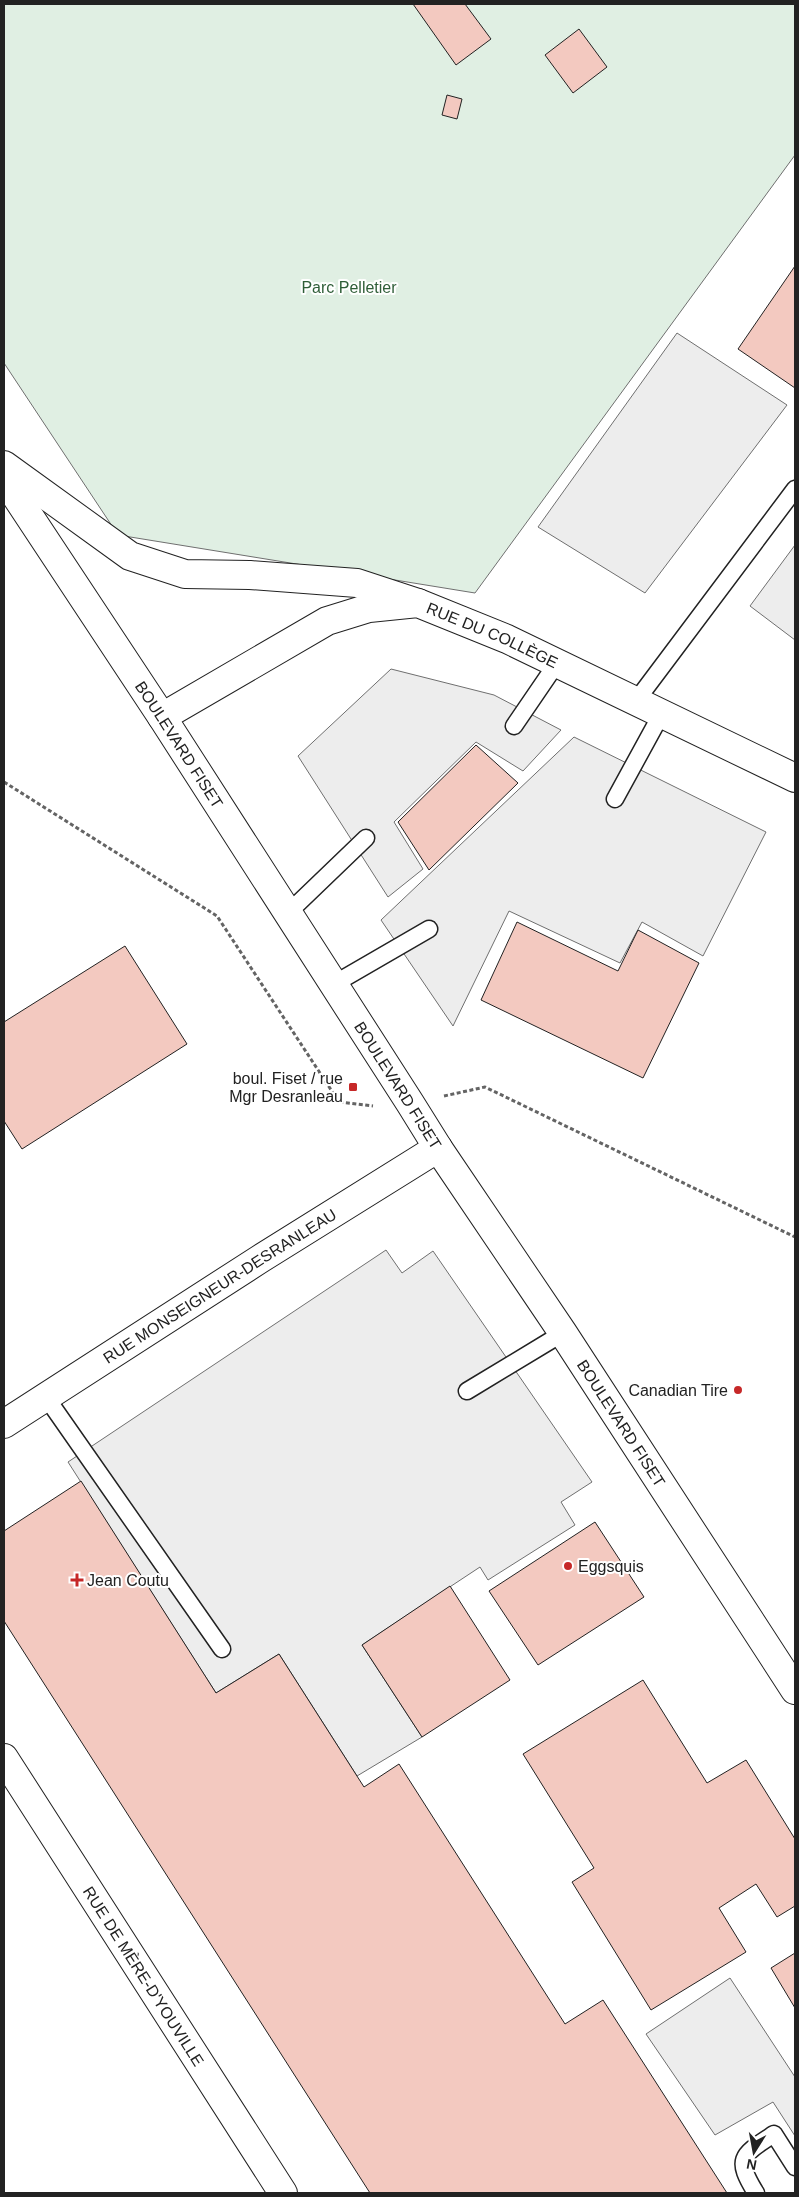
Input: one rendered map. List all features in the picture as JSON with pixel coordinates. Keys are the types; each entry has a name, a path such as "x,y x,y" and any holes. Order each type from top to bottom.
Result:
{"main road":[{"path":"4,465 130,556 184,574 250,575 357,583 418,603"},
{"name":"BOULEVARD FISET","path":"4,478 162,717 438,1148 563,1333 795,1690"},
{"name":"RUE DU COLLÈGE","path":"162,717 327,621 369,608 418,603 507,639 557,662 795,778"},
{"name":"RUE MONSEIGNEUR-DESRANLEAU","path":"4,1424 260,1259 438,1148"},
{"name":"RUE DE MÈRE-D'YOUVILLE","path":"4,1758 283,2193"}],"lane":[{"path":"636,701 795,489"},
{"path":"514,726 557,662"},
{"path":"615,799 662,714"},
{"path":"288,913 366,838"},
{"path":"334,984 429,929"},
{"path":"467,1391 563,1333"},
{"path":"46,1397 222,1649"},
{"path":"756,2193 745,2174 743,2163 747,2152 774,2134 795,2167"}],"green space":[{"name":"Parc Pelletier","path":"4,4 795,4 795,155 475,593 118,535 4,363"}],"shaded area":[{"path":"677,333 787,405 645,593 538,527"},
{"path":"795,545 795,640 750,606"},
{"path":"391,669 494,695 561,730 523,771 476,742 394,822 423,869 388,897 298,756"},
{"path":"574,737 766,832 703,956 642,922 620,963 509,911 453,1026 381,920"},
{"path":"386,1250 402,1273 433,1251 592,1482 561,1502 575,1525 488,1580 480,1567 362,1645 422,1737 357,1776 279,1654 216,1693 68,1462"},
{"path":"730,1978 795,2077 795,2136 773,2102 715,2135 646,2034"}],"building":[{"path":"413,4 465,4 491,39 456,65"},
{"path":"579,29 607,67 573,93 545,55"},
{"path":"447,95 462,99 457,119 442,115"},
{"path":"795,266 795,388 738,349"},
{"path":"476,745 518,783 429,870 398,822"},
{"path":"517,922 618,971 638,930 699,963 643,1078 481,1000"},
{"path":"125,946 187,1044 22,1149 4,1121 4,1022"},
{"path":"81,1481 216,1693 279,1654 364,1787 399,1764 565,2024 603,2000 727,2193 370,2193 4,1621 4,1531"},
{"path":"595,1522 644,1597 538,1665 489,1591"},
{"path":"450,1586 510,1680 422,1737 362,1645"},
{"path":"643,1680 707,1783 746,1760 795,1839 795,1906 777,1917 756,1884 719,1908 746,1952 651,2010 572,1882 594,1868 523,1754"},
{"path":"795,1953 795,2008 771,1968"}],"place":[{"name":"boul. Fiset / rue Mgr Desranleau","path":"353,1087"},
{"name":"Canadian Tire","path":"738,1390"},
{"name":"Eggsquis","path":"568,1566"},
{"name":"Jean Coutu","path":"77,1580"}]}
